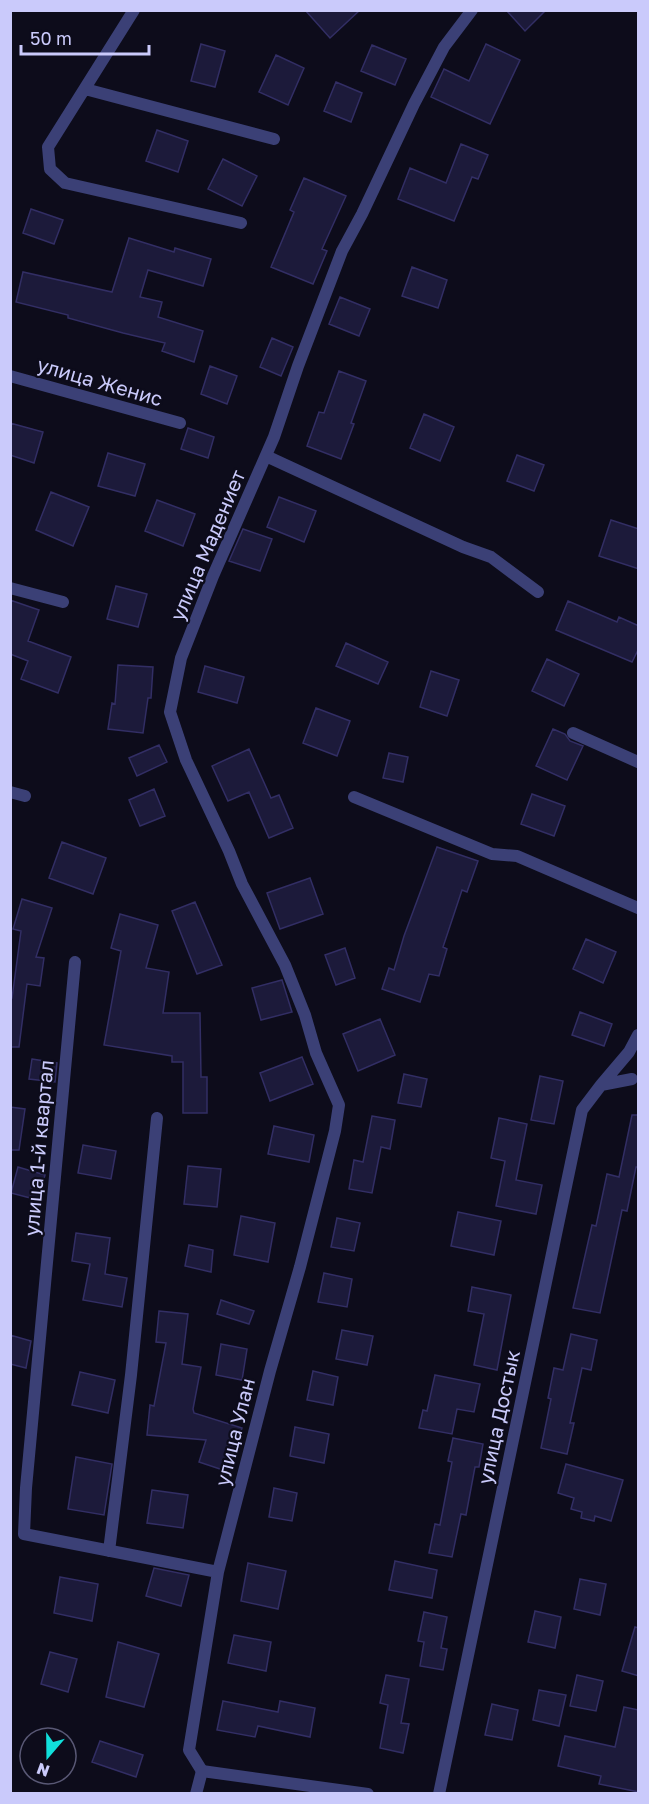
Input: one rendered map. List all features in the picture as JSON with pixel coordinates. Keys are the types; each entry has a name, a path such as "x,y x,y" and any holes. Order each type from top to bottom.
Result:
{"street":[{"path":"134,10 48,147 50,169 65,183 240,223"},
{"name":"улица Мадениет","path":"339,1105 316,1053 305,1014 285,965 242,884 186,760 170,712 181,658 213,576 266,456 342,251 444,47 472,10"},
{"path":"85,89 274,139"},
{"name":"улица Женис","path":"10,376 180,423"},
{"path":"266,456 464,547 491,557 538,592"},
{"path":"10,588 63,602"},
{"path":"573,733 639,762"},
{"path":"10,792 25,796"},
{"path":"354,797 492,854 517,856 639,908"},
{"name":"улица 1-й квартал","path":"75,962 26,1488 24,1534 218,1572"},
{"name":"улица Достык","path":"439,1794 582,1110 629,1052 639,1035"},
{"path":"601,1084 632,1079"},
{"name":"улица Улан","path":"202,1771 189,1750 218,1572 270,1371 300,1267 335,1131 339,1105"},
{"path":"109,1551 131,1375 158,1118"},
{"path":"196,1794 202,1771 368,1794"}],"building":[{"path":"305,10 360,10 330,38"},
{"path":"506,10 546,10 525,31"},
{"path":"201,44 225,51 215,87 191,81"},
{"path":"486,44 520,60 490,124 431,97 444,69 469,81"},
{"path":"372,45 406,59 395,85 361,71"},
{"path":"276,55 304,68 288,105 259,92"},
{"path":"336,82 362,93 351,122 324,111"},
{"path":"157,130 188,141 178,172 146,161"},
{"path":"461,144 488,155 478,179 472,177 454,221 398,199 410,168 446,183"},
{"path":"223,159 257,176 242,206 208,189"},
{"path":"304,178 346,196 322,249 327,251 313,284 271,267 294,212 290,210"},
{"path":"31,209 63,220 54,244 23,233"},
{"path":"129,238 174,252 175,248 211,259 203,286 148,270 140,297 162,302 158,317 203,331 194,362 162,351 165,343 16,302 23,272 112,292"},
{"path":"412,267 447,280 438,308 402,296"},
{"path":"340,297 370,309 359,336 329,324"},
{"path":"272,338 293,347 281,376 260,367"},
{"path":"210,366 237,376 227,404 201,394"},
{"path":"339,371 366,381 341,459 307,446 319,412 324,413"},
{"path":"424,414 454,427 440,461 410,448"},
{"path":"10,423 43,432 34,463 10,455"},
{"path":"188,428 214,437 208,458 181,449"},
{"path":"108,453 145,464 135,496 98,486"},
{"path":"517,455 544,465 534,491 507,481"},
{"path":"51,492 89,507 73,546 36,530"},
{"path":"279,497 316,511 304,542 267,527"},
{"path":"157,500 195,514 183,546 145,531"},
{"path":"611,520 639,529 639,569 599,556"},
{"path":"243,529 272,539 260,571 229,561"},
{"path":"116,586 147,594 138,627 107,619"},
{"path":"10,600 39,610 28,641 71,657 58,693 21,679 28,661 10,654"},
{"path":"568,601 617,622 619,617 639,626 639,648 632,662 556,630"},
{"path":"346,643 388,662 378,684 336,666"},
{"path":"547,659 579,674 564,706 532,691"},
{"path":"118,665 153,667 151,698 148,698 143,733 108,729 112,703 115,704"},
{"path":"205,666 244,677 237,703 198,692"},
{"path":"431,671 459,680 447,716 420,707"},
{"path":"316,708 350,721 337,756 303,743"},
{"path":"553,729 565,734 570,741 583,746 567,780 536,766"},
{"path":"159,745 167,762 137,776 129,758"},
{"path":"249,749 271,798 279,795 293,828 269,838 249,792 228,801 212,766"},
{"path":"389,753 408,757 403,782 383,778"},
{"path":"154,789 165,816 140,826 129,800"},
{"path":"532,794 565,806 554,836 521,824"},
{"path":"62,842 106,858 93,894 49,878"},
{"path":"437,847 478,861 467,892 462,890 443,947 447,949 439,976 429,974 420,1002 382,989 389,968 394,970"},
{"path":"310,878 323,914 280,929 267,893"},
{"path":"22,899 52,908 36,957 44,958 40,986 27,984 19,1047 10,1047 10,998 12,998 21,931 13,929"},
{"path":"195,902 222,965 197,974 172,911"},
{"path":"120,914 158,925 146,968 169,972 163,1013 200,1013 201,1077 207,1077 207,1113 183,1113 183,1062 172,1062 172,1056 104,1045 121,951 111,948"},
{"path":"586,939 616,952 603,983 573,969"},
{"path":"345,948 355,978 336,985 325,955"},
{"path":"282,980 292,1012 261,1020 252,988"},
{"path":"580,1012 612,1024 604,1046 572,1035"},
{"path":"380,1019 395,1055 358,1071 343,1034"},
{"path":"302,1057 313,1084 270,1101 260,1073"},
{"path":"32,1059 57,1063 55,1082 29,1079"},
{"path":"404,1074 427,1079 421,1107 398,1103"},
{"path":"540,1076 563,1081 554,1124 531,1120"},
{"path":"10,1107 25,1109 19,1150 10,1150"},
{"path":"632,1115 639,1115 639,1167 636,1167 627,1211 622,1210 600,1313 573,1308 592,1225 596,1226 607,1174 619,1177"},
{"path":"372,1116 395,1120 390,1149 381,1147 372,1193 349,1189 354,1160 363,1162"},
{"path":"499,1118 527,1124 516,1180 542,1185 536,1214 496,1206 505,1161 491,1158"},
{"path":"274,1126 314,1135 309,1162 268,1154"},
{"path":"83,1145 116,1151 111,1179 78,1173"},
{"path":"188,1166 221,1169 217,1207 184,1204"},
{"path":"18,1167 45,1175 38,1200 11,1193"},
{"path":"458,1212 501,1221 494,1255 451,1246"},
{"path":"241,1216 275,1223 268,1262 234,1255"},
{"path":"337,1218 360,1223 354,1251 331,1247"},
{"path":"76,1233 110,1238 105,1274 127,1278 122,1307 83,1300 90,1264 72,1261"},
{"path":"189,1245 213,1250 211,1272 185,1266"},
{"path":"324,1273 352,1279 347,1307 318,1302"},
{"path":"472,1287 511,1295 497,1370 474,1365 484,1314 468,1311"},
{"path":"221,1300 254,1311 249,1324 217,1314"},
{"path":"159,1311 188,1314 182,1364 201,1367 194,1413 242,1428 229,1472 199,1462 206,1440 147,1435 150,1405 154,1406 166,1343 156,1342"},
{"path":"342,1330 373,1336 367,1365 336,1359"},
{"path":"571,1334 597,1340 591,1370 582,1368 570,1423 574,1423 567,1454 541,1448 551,1399 548,1398 554,1368 563,1370"},
{"path":"10,1335 31,1341 26,1368 10,1364"},
{"path":"221,1344 247,1349 242,1380 216,1375"},
{"path":"313,1371 338,1377 333,1405 307,1400"},
{"path":"80,1372 115,1380 108,1413 72,1405"},
{"path":"435,1375 480,1384 474,1412 457,1409 452,1434 419,1428 423,1410 427,1411"},
{"path":"295,1427 329,1434 324,1463 290,1456"},
{"path":"453,1438 483,1444 479,1467 475,1467 466,1515 461,1514 452,1557 429,1553 435,1524 440,1525 452,1462 448,1461"},
{"path":"76,1457 112,1464 104,1515 68,1509"},
{"path":"566,1464 623,1480 611,1521 595,1516 594,1521 581,1518 582,1512 571,1509 574,1498 558,1493"},
{"path":"274,1488 297,1493 292,1521 269,1517"},
{"path":"152,1490 188,1495 183,1528 147,1523"},
{"path":"395,1561 437,1570 432,1598 389,1590"},
{"path":"248,1563 286,1571 278,1609 241,1601"},
{"path":"154,1568 189,1575 181,1606 146,1596"},
{"path":"60,1577 98,1584 92,1621 54,1613"},
{"path":"580,1579 606,1584 600,1615 574,1609"},
{"path":"535,1611 561,1617 555,1648 528,1642"},
{"path":"424,1612 447,1617 441,1648 447,1649 443,1670 420,1666 424,1642 418,1641"},
{"path":"635,1627 639,1628 639,1676 622,1671"},
{"path":"234,1635 271,1642 266,1671 228,1663"},
{"path":"118,1642 159,1654 144,1707 106,1697"},
{"path":"50,1652 77,1659 68,1692 41,1684"},
{"path":"386,1675 409,1679 401,1723 409,1724 403,1753 380,1748 388,1705 380,1703"},
{"path":"577,1675 603,1681 596,1711 570,1706"},
{"path":"539,1690 566,1695 559,1726 533,1720"},
{"path":"223,1701 278,1712 280,1701 315,1708 310,1737 258,1726 255,1737 217,1730"},
{"path":"492,1704 518,1710 512,1740 485,1735"},
{"path":"624,1707 639,1710 639,1792 599,1784 601,1776 558,1766 565,1736 615,1747"},
{"path":"100,1741 143,1755 136,1777 92,1762"}]}
